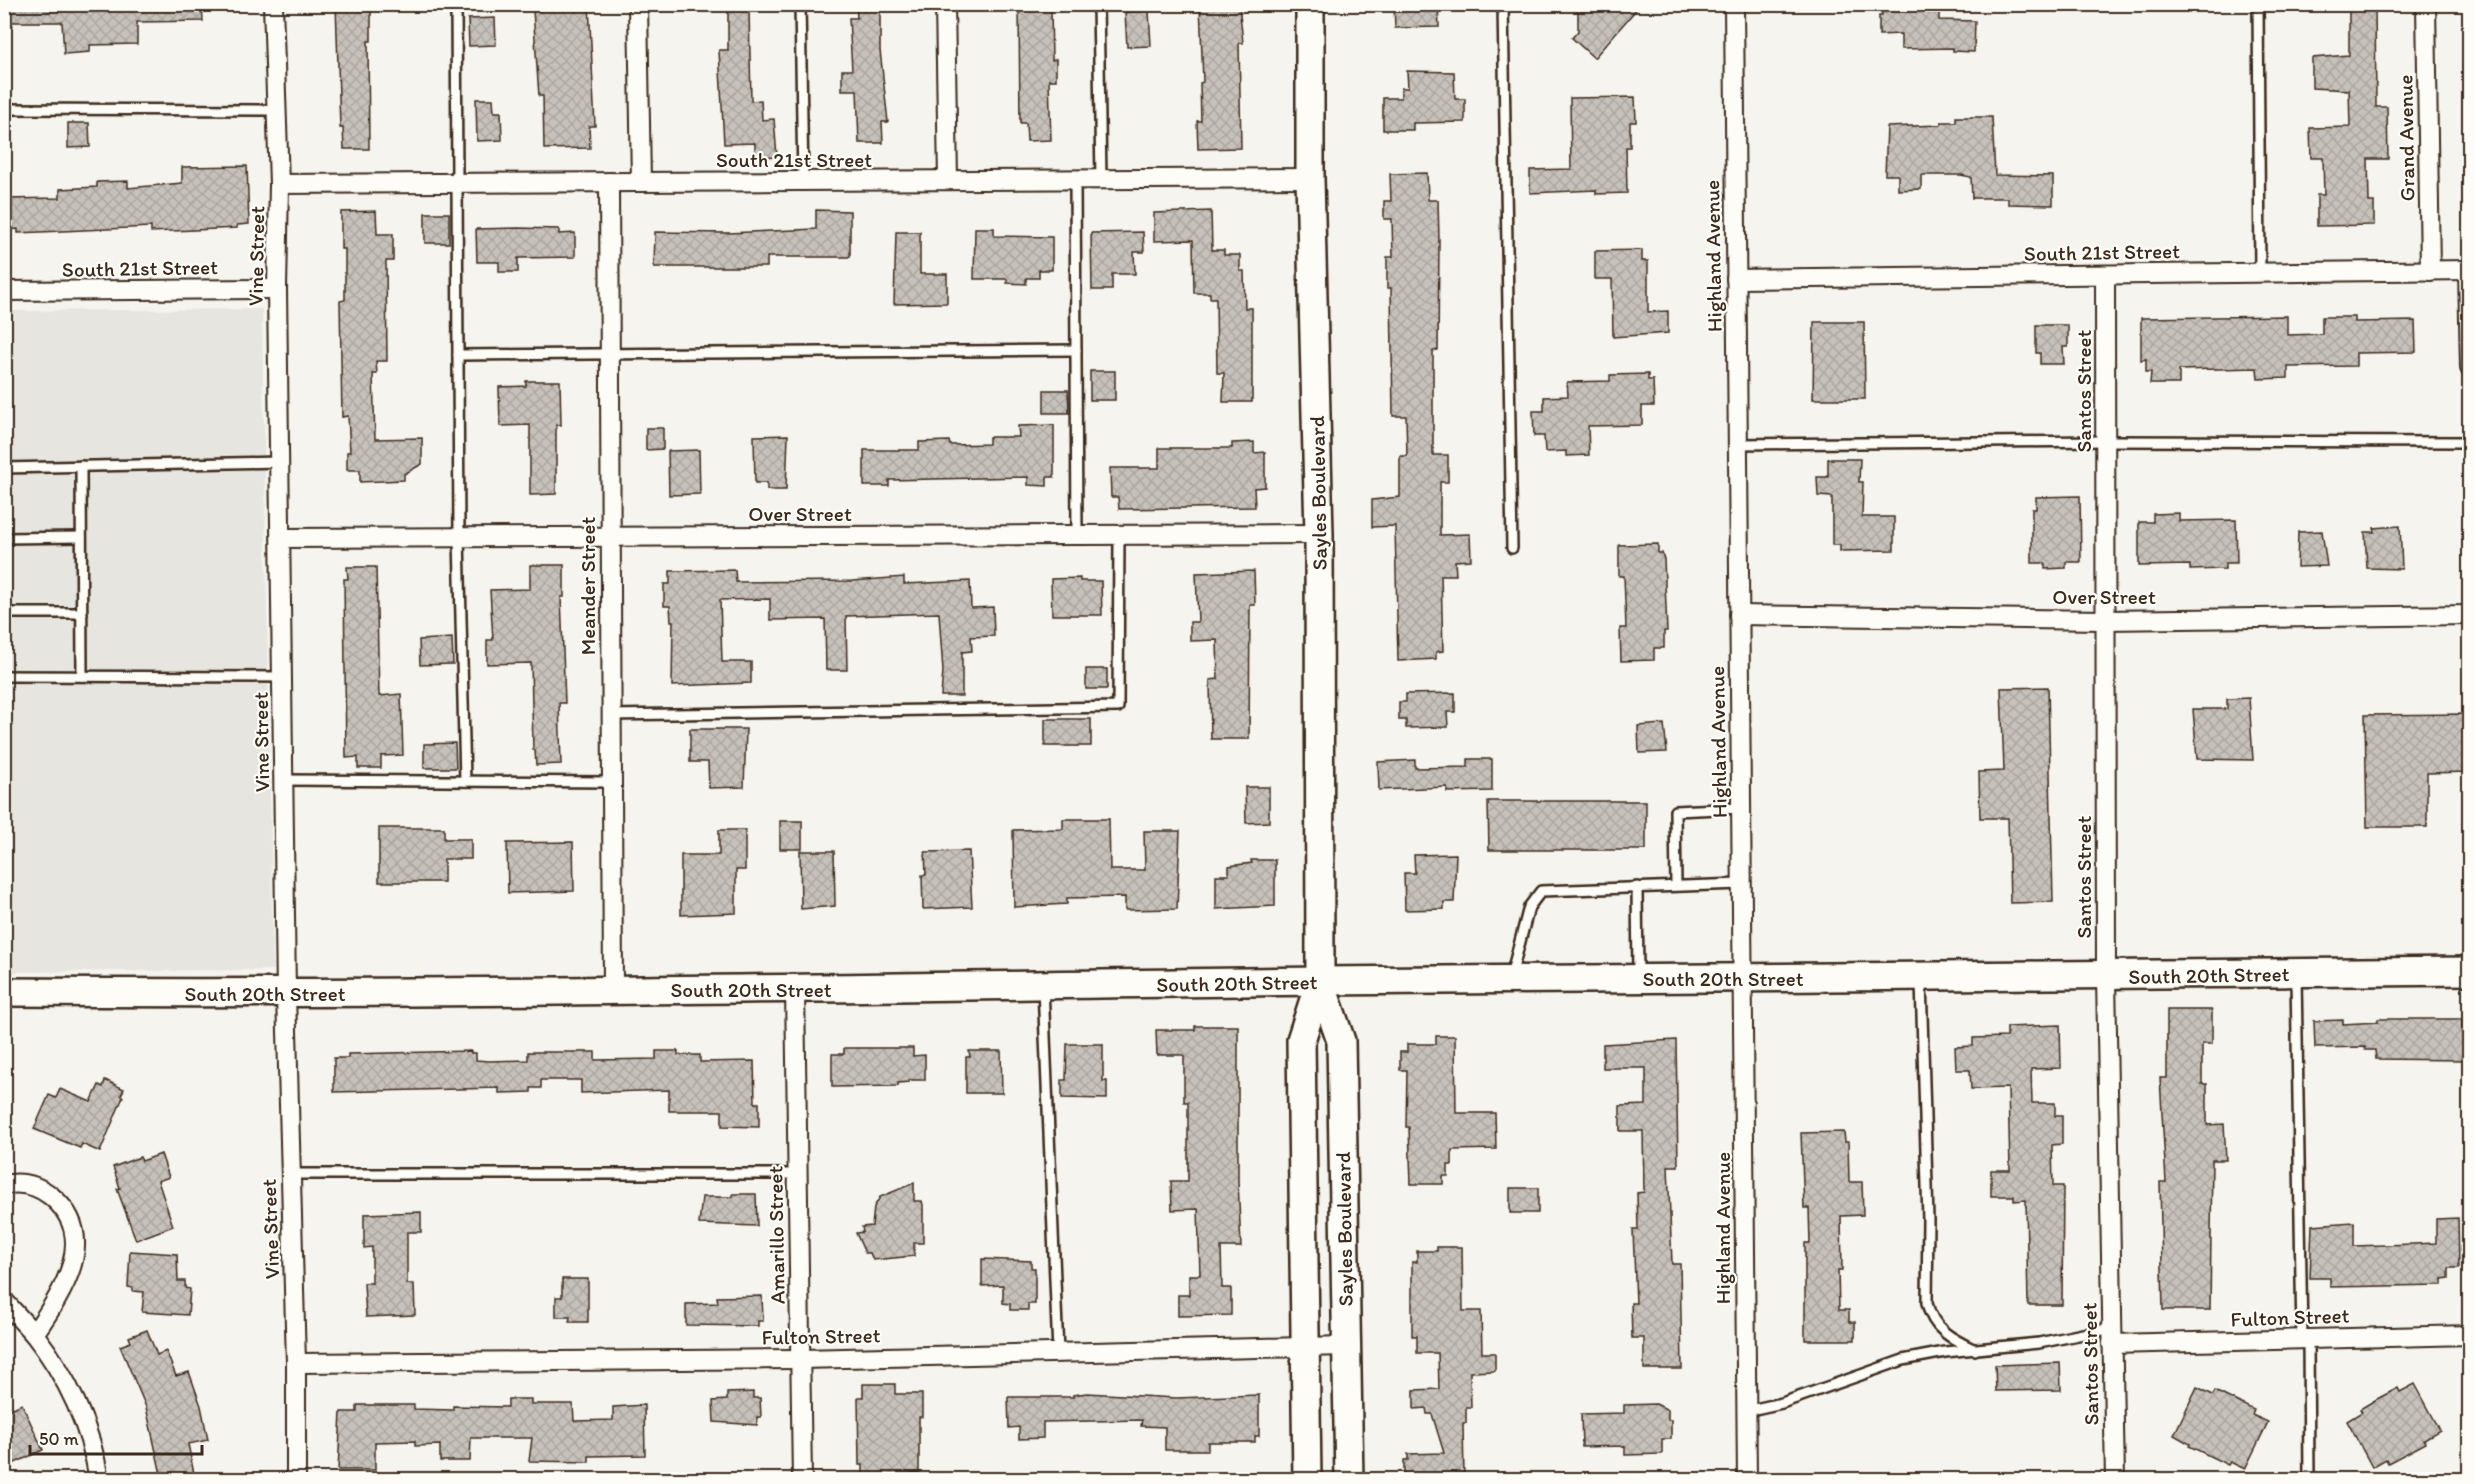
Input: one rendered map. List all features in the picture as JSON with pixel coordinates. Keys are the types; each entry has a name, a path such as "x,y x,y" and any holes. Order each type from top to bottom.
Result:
{"street":[{"name":"Vine Street","path":"273,4 279,184 277,289 286,994 296,1363 296,1479"},
{"path":"638,4 641,182"},
{"path":"945,4 948,180"},
{"name":"Sayles Boulevard","path":"1307,1479 1301,1040 1320,981 1319,534 1310,178 1310,4"},
{"name":"Highland Avenue","path":"1734,4 1747,1479"},
{"name":"Grand Avenue","path":"2426,4 2430,271"},
{"name":"South 21st Street","path":"279,184 1310,178"},
{"name":"Meander Street","path":"609,182 613,989"},
{"name":"South 21st Street","path":"1736,279 2469,270"},
{"path":"2469,270 2469,368"},
{"name":"Santos Street","path":"2105,275 2106,977 2115,1479"},
{"name":"South 21st Street","path":"4,291 277,289"},
{"name":"Over Street","path":"281,538 1319,534"},
{"name":"Over Street","path":"1739,615 2105,620 2469,615"},
{"name":"South 20th Street","path":"4,992 286,994 1320,981 2106,977 2469,971"},
{"name":"Sayles Boulevard","path":"1320,981 1341,1041 1349,1479"},
{"name":"Amarillo Street","path":"795,989 802,1479"},
{"path":"4,1185 19,1182 44,1190 63,1206 74,1227 76,1254 52,1308 34,1334"},
{"path":"4,1301 51,1356 86,1426 99,1479"},
{"name":"Fulton Street","path":"2112,1336 2305,1339 2469,1335"},
{"name":"Fulton Street","path":"296,1363 801,1359 1346,1346"}],"lane":[{"path":"456,4 459,537 465,781"},
{"path":"800,4 803,181"},
{"path":"1098,4 1101,179"},
{"path":"1503,4 1512,548"},
{"path":"2258,4 2260,273"},
{"path":"4,108 277,110"},
{"path":"1075,179 1077,535"},
{"path":"458,355 1076,350"},
{"path":"1738,444 2105,441 2469,442"},
{"path":"4,468 280,462"},
{"path":"81,466 82,676"},
{"path":"610,715 1119,707 1119,535"},
{"path":"4,538 81,537"},
{"path":"4,613 82,613"},
{"path":"4,676 283,677"},
{"path":"284,780 611,782"},
{"path":"1676,885 1675,811 1741,808"},
{"path":"1510,980 1529,907 1541,891 1741,884"},
{"path":"1636,887 1638,979"},
{"path":"2296,974 2309,1479"},
{"path":"1921,977 1928,1220 1927,1303 1929,1315 1937,1327 1952,1339 1975,1350"},
{"path":"1043,986 1058,1353"},
{"path":"291,1174 798,1174"},
{"path":"1746,1411 1782,1403 1903,1360 2112,1336"}],"shaded area":[{"path":"262,309 273,970 5,972 4,311"}],"building":[{"path":"4,4 202,4 203,21 137,22 137,44 90,45 90,52 64,54 62,22 4,22"},
{"path":"336,4 371,4 371,41 368,41 369,149 344,149 343,128 340,128"},
{"path":"538,4 589,4 595,126 589,126 590,148 544,149 543,96 539,96 533,10 539,10"},
{"path":"856,4 880,4 880,50 888,122 882,122 883,143 859,143 857,90 842,90 842,70 852,70 849,18 857,18"},
{"path":"1019,4 1049,4 1051,11 1052,60 1056,59 1056,80 1049,80 1051,140 1027,141 1026,123 1020,123"},
{"path":"1200,4 1239,4 1243,43 1239,43 1241,148 1198,149 1197,121 1201,121 1200,83 1203,82"},
{"path":"1394,4 1438,4 1439,27 1395,28"},
{"path":"1578,4 1641,4 1594,58 1572,38 1578,31"},
{"path":"1882,4 1933,4 1933,11 1939,11 1939,20 1975,21 1974,52 1953,51 1953,48 1901,49 1901,34 1879,35 1879,16 1882,16"},
{"path":"2349,4 2375,4 2376,107 2387,107 2388,159 2368,159 2369,202 2374,202 2374,225 2317,226 2317,195 2324,195 2323,158 2311,158 2310,128 2350,127 2349,90 2312,88 2312,58 2349,55"},
{"path":"728,11 749,11 751,101 761,100 762,120 774,119 777,157 755,158 755,143 724,144 719,50 728,50"},
{"path":"1149,11 1151,46 1127,47 1125,12"},
{"path":"495,18 496,45 469,46 468,19"},
{"path":"1407,71 1454,72 1455,99 1465,99 1465,122 1413,123 1413,130 1383,130 1383,98 1401,98 1401,88 1408,88"},
{"path":"1635,97 1636,122 1630,122 1630,147 1626,147 1627,193 1596,194 1596,190 1530,193 1530,170 1571,169 1570,98"},
{"path":"476,99 493,99 494,112 501,112 502,140 477,141"},
{"path":"1956,117 1992,117 1995,175 2053,176 2053,205 2008,204 2008,198 1972,198 1971,177 1961,175 1921,175 1921,189 1898,190 1898,175 1885,175 1887,127 1941,125 1941,122 1956,122"},
{"path":"68,123 89,123 90,147 68,148"},
{"path":"247,166 249,224 237,225 237,228 151,232 151,227 18,233 18,229 6,230 4,227 4,199 60,198 60,189 97,187 97,182 128,181 128,188 182,183 182,167"},
{"path":"1427,173 1428,200 1438,200 1439,241 1438,350 1433,351 1433,455 1448,455 1448,482 1440,482 1440,535 1470,534 1471,560 1455,561 1456,575 1441,575 1443,651 1436,652 1436,659 1398,661 1395,526 1372,527 1372,500 1400,497 1400,456 1407,456 1406,416 1393,416 1391,288 1387,288 1387,257 1393,257 1392,219 1384,219 1384,201 1391,201 1390,174"},
{"path":"816,210 850,211 850,257 767,257 767,267 654,267 655,232 729,233 816,229"},
{"path":"376,211 377,234 393,234 393,261 386,261 387,361 376,361 377,374 373,374 375,439 422,438 422,464 404,474 404,480 360,482 360,470 347,470 347,452 350,452 348,416 342,417 340,301 345,300 345,249 341,249 341,212"},
{"path":"1211,211 1212,250 1224,250 1224,255 1240,255 1240,271 1244,271 1245,308 1252,308 1252,402 1223,402 1224,373 1217,373 1216,298 1210,298 1210,293 1194,293 1193,240 1154,241 1154,213"},
{"path":"425,213 449,213 449,243 425,243"},
{"path":"975,228 994,228 994,236 1052,237 1052,270 1039,270 1039,278 1026,278 1026,284 1007,283 1007,279 974,279"},
{"path":"476,229 559,229 559,234 575,233 575,257 518,258 518,272 499,272 499,262 477,262"},
{"path":"896,232 920,232 920,274 947,274 947,303 894,304"},
{"path":"1143,232 1144,252 1134,252 1135,274 1112,274 1112,290 1092,290 1091,233"},
{"path":"1642,250 1642,261 1648,261 1648,312 1668,311 1668,333 1613,337 1612,279 1595,279 1595,251"},
{"path":"2287,316 2287,335 2322,334 2322,317 2355,317 2355,322 2415,321 2416,352 2356,353 2356,366 2288,367 2288,378 2258,379 2257,368 2179,370 2179,384 2150,384 2151,372 2146,372 2146,359 2141,360 2141,318"},
{"path":"1814,322 1864,322 1865,399 1813,399"},
{"path":"2036,325 2068,325 2068,347 2063,347 2064,364 2040,364 2040,353 2036,353"},
{"path":"1090,371 1115,371 1115,400 1090,400"},
{"path":"1648,374 1648,380 1653,380 1654,406 1642,406 1642,425 1588,426 1589,455 1566,456 1566,451 1545,452 1544,436 1534,436 1533,411 1544,411 1544,397 1568,396 1567,382 1610,381 1610,375"},
{"path":"526,381 560,381 561,425 556,425 556,494 530,495 530,425 500,426 499,387 526,386"},
{"path":"1044,390 1068,390 1069,413 1044,413"},
{"path":"1054,425 1054,477 1047,477 1047,486 1028,485 1028,477 889,480 889,486 864,486 864,450 919,450 919,442 949,441 950,445 989,444 989,437 1019,437 1018,426"},
{"path":"646,428 663,428 663,449 646,450"},
{"path":"788,435 786,490 767,490 767,483 755,483 754,436"},
{"path":"1254,442 1254,453 1265,452 1265,487 1254,488 1255,507 1119,509 1118,497 1111,497 1110,468 1159,468 1159,448 1232,448 1232,443"},
{"path":"699,450 700,494 669,495 668,451"},
{"path":"1828,459 1860,459 1859,482 1863,482 1862,517 1894,517 1894,550 1840,551 1840,545 1832,545 1832,497 1818,496 1817,477 1828,477"},
{"path":"2080,496 2081,562 2066,562 2066,568 2045,569 2045,563 2032,563 2032,509 2036,509 2036,497"},
{"path":"2179,513 2179,521 2236,520 2237,563 2225,563 2225,569 2190,570 2190,565 2139,566 2139,522 2153,522 2153,514"},
{"path":"2400,526 2402,569 2367,568 2365,532 2375,532 2374,528"},
{"path":"2322,531 2327,566 2297,567 2298,532"},
{"path":"1658,544 1658,553 1662,553 1664,559 1667,631 1664,631 1664,648 1654,648 1654,660 1621,661 1620,628 1626,628 1624,576 1619,576 1619,545"},
{"path":"530,565 564,565 564,597 561,597 565,703 559,703 561,764 536,765 535,750 533,750 531,663 487,664 487,640 493,640 490,590 530,589"},
{"path":"347,567 376,567 379,696 401,694 403,755 381,756 381,768 358,768 358,757 346,758 344,579 348,579"},
{"path":"735,570 736,582 852,581 904,577 904,584 970,581 971,608 993,607 994,636 971,637 972,651 962,652 962,696 941,696 943,671 939,613 846,616 847,670 826,670 825,619 770,620 770,599 720,600 722,662 751,662 751,683 672,686 673,621 671,621 670,606 664,606 664,584 670,584 670,571"},
{"path":"1254,571 1255,605 1250,605 1249,739 1211,739 1210,680 1218,679 1217,640 1190,641 1190,622 1198,622 1196,573"},
{"path":"1080,578 1080,581 1101,581 1102,615 1052,615 1051,579"},
{"path":"452,638 453,664 420,665 419,640"},
{"path":"1086,669 1107,669 1107,689 1086,689"},
{"path":"2048,687 2053,902 2010,903 2008,818 1980,818 1979,772 2004,771 2001,688"},
{"path":"1455,693 1455,712 1447,712 1448,727 1406,728 1406,720 1399,720 1399,702 1406,702 1406,694"},
{"path":"2249,698 2253,760 2197,759 2193,709 2227,709 2227,699"},
{"path":"2469,714 2469,772 2427,773 2427,827 2367,827 2365,715"},
{"path":"1045,719 1091,719 1091,746 1045,746"},
{"path":"1664,724 1667,752 1639,753 1638,726"},
{"path":"690,729 746,729 744,787 709,788 708,762 690,762"},
{"path":"455,743 456,768 424,768 424,744"},
{"path":"1468,759 1492,759 1492,791 1447,792 1447,787 1379,790 1378,762 1415,760 1415,768 1468,767"},
{"path":"1245,787 1269,787 1269,822 1246,823"},
{"path":"1488,801 1646,801 1646,850 1489,850"},
{"path":"1063,819 1109,819 1110,870 1145,870 1144,831 1180,831 1177,909 1125,910 1125,897 1067,898 1067,904 1014,907 1013,830 1063,829"},
{"path":"780,821 802,821 802,849 780,849"},
{"path":"379,828 444,828 444,839 471,839 471,859 444,859 444,882 379,882"},
{"path":"719,830 745,830 745,870 736,870 736,913 681,915 681,855 719,855"},
{"path":"573,842 574,891 508,893 507,843"},
{"path":"800,851 834,851 835,906 801,909"},
{"path":"969,851 972,907 923,909 922,875 926,875 925,852"},
{"path":"1456,854 1454,902 1444,902 1444,909 1405,910 1404,873 1415,873 1414,855"},
{"path":"1251,860 1275,860 1275,906 1216,909 1216,875 1229,875 1229,866 1252,863"},
{"path":"2167,1010 2212,1010 2212,1044 2202,1044 2202,1084 2207,1084 2207,1125 2224,1124 2226,1160 2212,1160 2210,1310 2163,1310 2160,1182 2166,1182 2160,1078 2167,1078"},
{"path":"2378,1019 2462,1019 2463,1060 2376,1059 2375,1050 2365,1050 2365,1047 2315,1048 2314,1021 2343,1020 2343,1024 2378,1022"},
{"path":"2060,1025 2061,1068 2031,1069 2032,1103 2055,1103 2055,1116 2062,1116 2062,1144 2052,1145 2053,1186 2063,1186 2062,1305 2028,1305 2026,1200 2014,1201 2014,1196 1991,1196 1991,1170 2010,1170 2008,1088 1971,1089 1970,1070 1956,1070 1955,1047 1973,1046 1973,1038 2007,1037 2007,1027"},
{"path":"1195,1026 1238,1026 1238,1180 1241,1247 1221,1247 1222,1288 1231,1288 1231,1315 1178,1316 1178,1295 1189,1295 1189,1275 1200,1275 1198,1209 1172,1210 1171,1181 1188,1181 1188,1102 1184,1102 1184,1055 1157,1055 1156,1030 1195,1030"},
{"path":"1436,1036 1455,1036 1456,1113 1495,1113 1496,1149 1452,1150 1452,1165 1448,1165 1448,1176 1443,1176 1443,1184 1411,1184 1409,1127 1406,1127 1407,1070 1400,1070 1400,1052 1407,1052 1407,1044 1436,1044"},
{"path":"1676,1040 1678,1166 1668,1166 1672,1264 1680,1264 1682,1369 1644,1369 1644,1338 1632,1338 1631,1303 1636,1303 1633,1230 1638,1230 1637,1193 1644,1192 1643,1131 1620,1131 1620,1106 1646,1105 1646,1068 1603,1068 1603,1044"},
{"path":"1067,1044 1103,1044 1103,1081 1107,1081 1107,1099 1062,1098 1062,1080 1066,1080"},
{"path":"844,1048 913,1048 913,1056 925,1055 925,1080 909,1080 909,1082 898,1083 898,1086 832,1087 832,1054 844,1054"},
{"path":"471,1051 471,1053 476,1053 476,1060 488,1061 528,1060 528,1052 595,1052 595,1060 656,1059 656,1051 678,1051 678,1055 700,1055 700,1062 754,1061 755,1103 759,1103 759,1127 722,1126 722,1111 669,1111 669,1090 581,1093 581,1080 541,1080 541,1088 531,1088 531,1092 499,1093 499,1088 334,1092 334,1058 348,1058 348,1054"},
{"path":"969,1051 1001,1051 1002,1093 966,1093 966,1057 970,1057"},
{"path":"105,1080 124,1089 121,1095 123,1097 100,1152 82,1144 80,1148 34,1129 49,1095 56,1098 60,1089 91,1102 99,1085 103,1087"},
{"path":"1844,1132 1845,1142 1848,1142 1849,1182 1862,1182 1863,1215 1841,1216 1842,1270 1838,1270 1839,1310 1849,1310 1849,1322 1855,1322 1855,1340 1805,1340 1805,1243 1810,1243 1809,1208 1804,1208 1801,1133"},
{"path":"161,1154 169,1177 158,1181 173,1226 136,1240 117,1189 120,1188 113,1167 140,1157 142,1161"},
{"path":"914,1183 914,1201 922,1201 923,1205 923,1243 914,1243 914,1256 873,1260 870,1253 865,1253 856,1233 863,1232 862,1227 872,1226 874,1207 880,1197"},
{"path":"1510,1188 1538,1188 1538,1213 1510,1213"},
{"path":"733,1194 756,1194 757,1226 699,1224 702,1197 733,1197"},
{"path":"421,1212 421,1232 407,1232 407,1284 414,1284 415,1315 366,1317 364,1283 372,1283 372,1247 364,1248 364,1214"},
{"path":"2458,1218 2459,1268 2449,1268 2449,1278 2442,1279 2442,1285 2330,1287 2330,1278 2310,1278 2312,1225 2354,1222 2354,1246 2436,1243 2436,1219"},
{"path":"1437,1247 1462,1247 1463,1311 1481,1311 1482,1353 1495,1353 1495,1371 1470,1372 1471,1407 1466,1407 1466,1423 1463,1423 1464,1479 1404,1479 1404,1460 1408,1460 1408,1454 1444,1453 1432,1414 1427,1414 1426,1408 1414,1409 1414,1390 1439,1389 1438,1353 1417,1353 1417,1336 1412,1336 1412,1262 1417,1262 1417,1251 1437,1251"},
{"path":"130,1251 177,1254 178,1281 185,1281 185,1288 190,1289 188,1315 142,1312 144,1292 133,1291 133,1288 128,1287"},
{"path":"982,1259 1031,1261 1031,1268 1035,1268 1035,1304 1028,1304 1028,1310 1010,1310 1010,1304 1003,1303 1003,1285 982,1286"},
{"path":"562,1279 588,1279 588,1322 569,1322 570,1317 556,1317 556,1297 562,1297"},
{"path":"762,1296 763,1321 758,1321 758,1326 686,1325 686,1304 718,1303 717,1297"},
{"path":"147,1330 157,1355 166,1351 176,1376 189,1372 201,1406 208,1440 188,1444 195,1479 162,1479 146,1407 120,1346 131,1342 129,1337"},
{"path":"2060,1363 2061,1390 1996,1391 1995,1365"},
{"path":"863,1384 895,1384 895,1394 922,1394 922,1417 919,1417 919,1473 863,1476 863,1465 859,1465 858,1397 863,1397"},
{"path":"2415,1384 2440,1430 2424,1439 2426,1443 2388,1463 2386,1459 2372,1467 2347,1421 2362,1412 2360,1409 2377,1399 2398,1388 2400,1392"},
{"path":"2197,1387 2213,1395 2215,1391 2254,1410 2252,1415 2268,1422 2245,1469 2230,1462 2228,1465 2189,1446 2190,1444 2174,1435"},
{"path":"753,1392 753,1398 760,1398 761,1417 757,1417 757,1425 714,1422 713,1401 727,1400 727,1393"},
{"path":"1087,1393 1176,1398 1259,1395 1259,1436 1255,1436 1255,1442 1208,1442 1208,1450 1165,1450 1165,1427 1141,1426 1142,1420 1043,1422 1043,1438 1019,1439 1019,1427 1009,1428 1008,1397 1073,1397 1073,1395"},
{"path":"508,1399 531,1399 531,1404 573,1404 574,1421 613,1420 613,1407 644,1405 645,1455 589,1456 589,1462 529,1461 532,1438 471,1438 470,1461 440,1461 440,1445 415,1446 415,1441 375,1442 375,1470 338,1470 341,1412 357,1412 357,1405 414,1405 414,1409 453,1410 453,1406 508,1407"},
{"path":"22,1404 43,1450 4,1468 4,1412"},
{"path":"1656,1404 1668,1410 1668,1420 1671,1420 1671,1439 1662,1439 1662,1454 1625,1455 1625,1446 1582,1447 1581,1414 1624,1413 1624,1405"}]}
